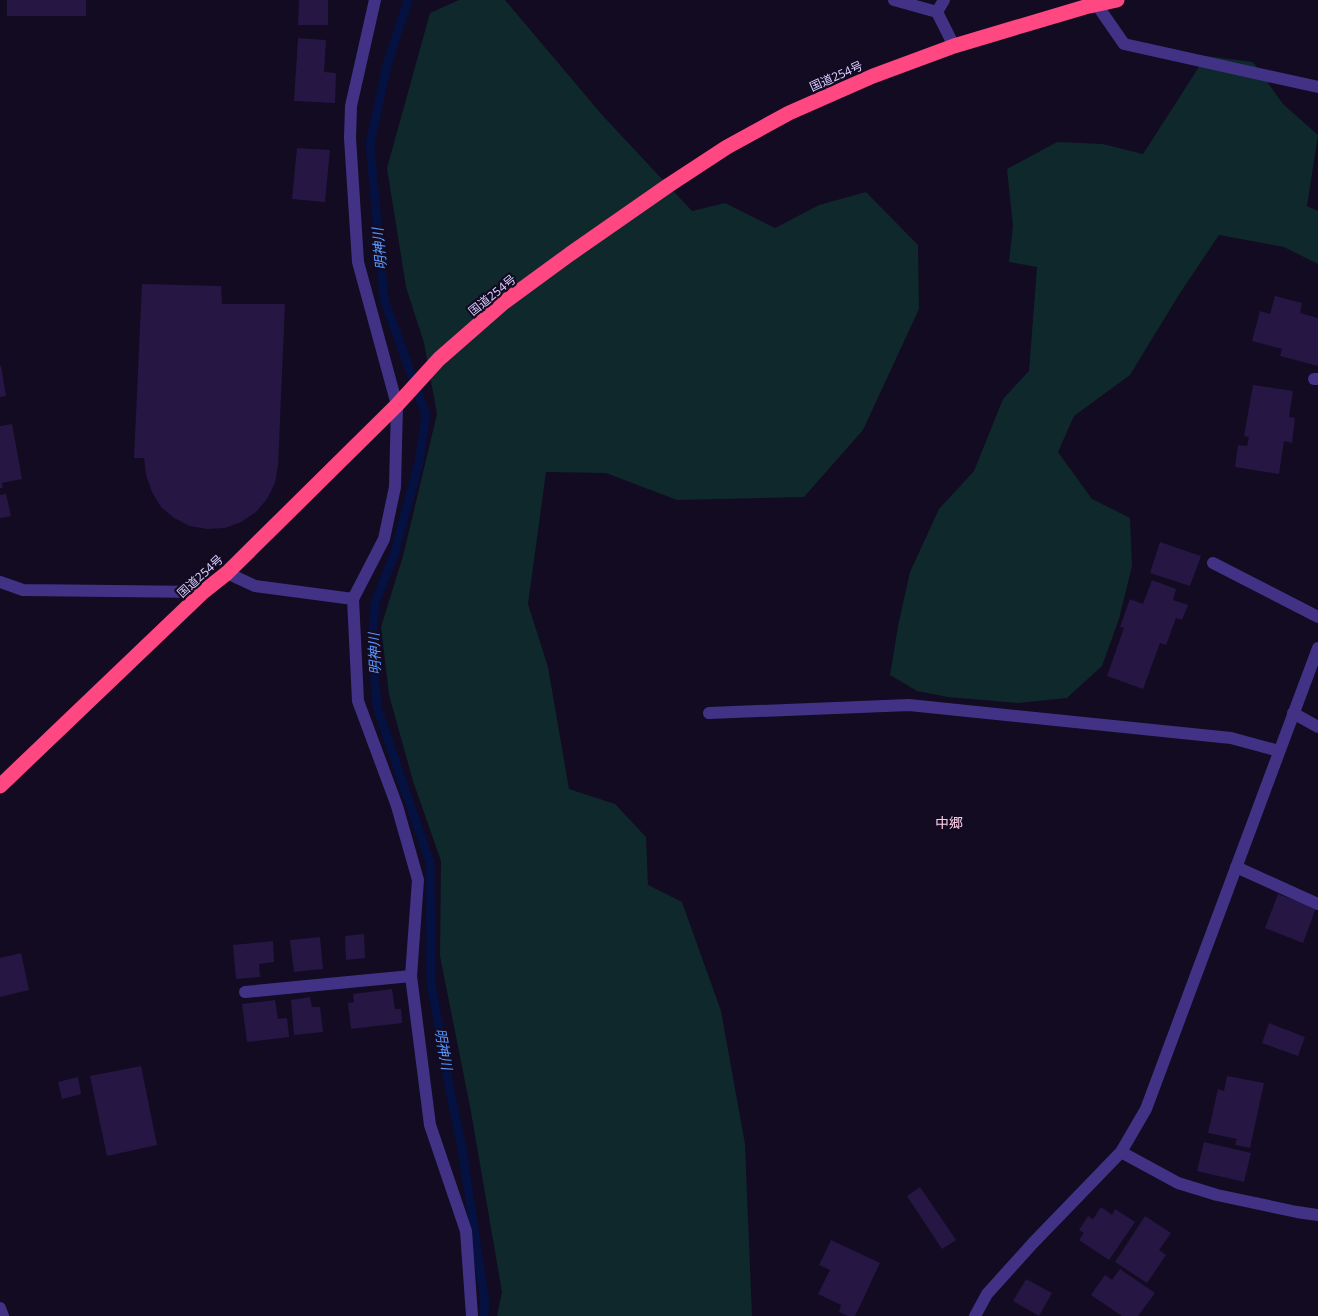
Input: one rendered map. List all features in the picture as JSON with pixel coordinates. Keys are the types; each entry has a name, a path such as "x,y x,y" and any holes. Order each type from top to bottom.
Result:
{"highway":[{"name":"国道254号","path":"0,786 203,592 226,573 397,406 439,359 503,303 563,259 727,147 789,113 873,76 954,46 1117,0"}],"street":[{"path":"375,0 352,106 350,138 358,262 397,406 395,487 384,539 353,599 358,701 397,806 418,880 411,976 430,1125 466,1231 472,1316"},
{"path":"894,0 937,12 954,46"},
{"path":"937,12 944,0"},
{"path":"1097,5 1124,44 1318,87"},
{"path":"1213,563 1318,617"},
{"path":"226,573 255,586 353,599"},
{"path":"0,582 23,590 203,592"},
{"path":"975,1316 987,1294 1033,1243 1121,1152 1146,1109 1318,648"},
{"path":"709,713 909,705 1231,738 1279,751"},
{"path":"1293,713 1318,727"},
{"path":"1236,867 1318,904"},
{"path":"246,992 411,976"},
{"path":"1121,1152 1178,1183 1217,1195 1318,1215"},
{"path":"0,1308 3,1316"}],"green space":[{"path":"459,0 505,0 603,116 692,211 725,203 775,228 819,205 866,192 918,245 919,309 863,430 804,497 677,500 606,473 546,472 528,604 548,667 569,789 615,804 646,837 648,885 682,902 721,1011 745,1144 752,1316 497,1316 502,1292 471,1112 440,956 441,861 413,781 389,695 381,627 403,556 437,414 424,343 406,287 387,168 430,13"},
{"path":"1206,56 1253,62 1283,104 1318,135 1307,206 1318,211 1318,264 1284,247 1219,235 1180,293 1130,375 1074,416 1058,452 1092,499 1130,518 1132,566 1119,619 1102,666 1067,698 1018,703 948,697 917,691 890,675 910,572 939,509 974,471 1003,399 1029,371 1037,267 1009,262 1013,226 1007,169 1057,142 1103,144 1143,154"}],"building":[{"path":"7,0 86,0 86,16 7,16"},
{"path":"299,0 328,0 328,25 298,25"},
{"path":"298,38 326,40 324,72 336,73 335,103 294,101"},
{"path":"297,148 330,150 325,202 292,199"},
{"path":"142,284 221,286 222,304 285,304 278,466 275,483 267,499 256,512 241,522 225,528 207,529 190,526 174,518 161,507 152,492 146,475 144,458 134,458"},
{"path":"1275,296 1302,303 1300,313 1318,318 1318,366 1280,356 1282,349 1252,341 1260,311 1270,314"},
{"path":"0,366 6,396 0,397"},
{"path":"1253,385 1293,391 1289,417 1295,418 1292,443 1284,441 1279,474 1235,467 1238,445 1247,446 1249,437 1244,436"},
{"path":"12,424 22,479 2,483 3,488 0,488 0,426"},
{"path":"6,494 11,516 0,518 0,495"},
{"path":"1160,542 1201,556 1190,586 1150,573"},
{"path":"1152,580 1176,589 1173,600 1188,605 1182,620 1176,618 1166,645 1160,643 1143,689 1107,676 1124,628 1120,627 1130,599 1143,604"},
{"path":"1278,894 1316,908 1303,943 1265,928"},
{"path":"364,934 365,958 346,960 345,936"},
{"path":"320,937 323,969 294,972 290,940"},
{"path":"273,941 274,962 259,964 260,977 236,979 233,945"},
{"path":"21,953 29,990 0,997 0,958"},
{"path":"392,989 395,1009 401,1009 402,1023 351,1029 348,1003 354,1002 353,994"},
{"path":"310,997 312,1007 320,1007 323,1032 294,1035 291,1000"},
{"path":"275,1000 278,1019 287,1018 289,1037 247,1042 242,1004"},
{"path":"1269,1023 1305,1037 1298,1056 1262,1043"},
{"path":"141,1066 157,1145 107,1156 90,1076"},
{"path":"1227,1076 1264,1083 1250,1148 1235,1145 1237,1139 1208,1133 1218,1089 1224,1091"},
{"path":"78,1077 81,1094 62,1099 58,1082"},
{"path":"1204,1142 1251,1153 1244,1182 1197,1171"},
{"path":"920,1187 956,1240 942,1249 907,1196"},
{"path":"1101,1207 1112,1215 1115,1209 1135,1222 1109,1260 1079,1240 1084,1233 1079,1230 1088,1216 1093,1219"},
{"path":"1145,1216 1171,1233 1159,1250 1166,1255 1147,1283 1115,1262"},
{"path":"831,1240 880,1263 855,1316 848,1316 839,1312 841,1305 818,1294 830,1270 819,1265"},
{"path":"1120,1269 1155,1293 1138,1316 1122,1316 1091,1295 1105,1275 1112,1280"},
{"path":"1026,1279 1052,1293 1039,1316 1013,1301"}],"waterway":[{"name":"明神川","path":"408,0 387,65 370,144 384,299 426,415 419,462 394,555 375,603 372,645 377,707 430,863 431,982 462,1148 485,1303 484,1316"}],"district":[{"name":"中郷","path":"949,822"}]}
